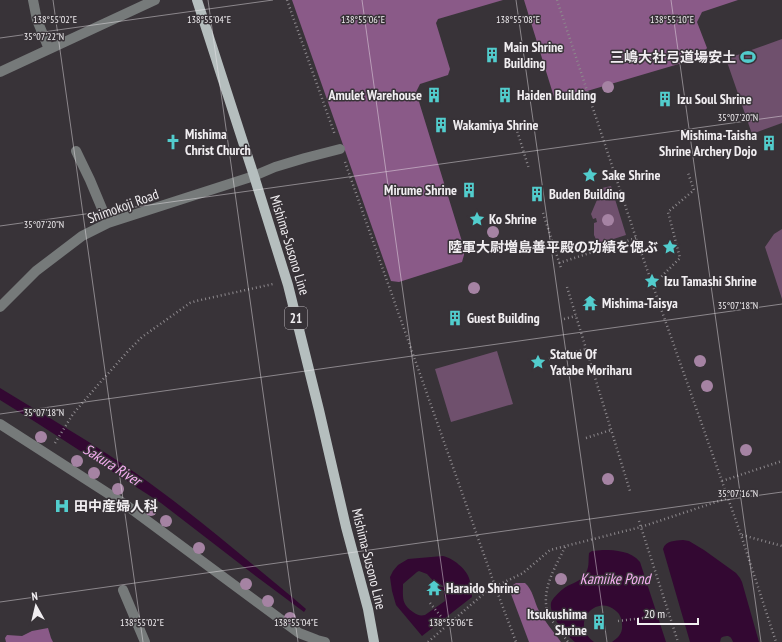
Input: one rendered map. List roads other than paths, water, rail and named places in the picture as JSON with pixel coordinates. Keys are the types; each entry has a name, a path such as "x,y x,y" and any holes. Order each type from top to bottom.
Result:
{"main road":[{"name":"Mishima-Susono Line","path":"197,0 287,281 346,527 368,609 374,642"}],"street":[{"path":"32,0 37,20 50,49"},
{"path":"0,72 155,0"},
{"name":"Shimokoji Road","path":"0,307 36,271 82,236 108,223 254,176 275,167 340,149"},
{"path":"76,151 108,223"},
{"path":"0,424 126,505 297,637 325,642"},
{"path":"123,590 145,642"}],"water":[{"name":"Sakura River","path":"0,388 104,451 157,488 216,534 292,597 306,609 304,612 161,503 0,400"},
{"name":"Kamiike Pond","path":"683,540 689,541 704,550 736,573 740,578 759,642 733,642 730,637 725,636 721,638 720,642 690,642 663,549 669,542"},
{"name":"Kamiike Pond","path":"603,550 628,553 640,562 666,642 612,642 621,633 622,623 619,614 608,606 594,608 588,613 585,620 584,627 587,635 594,642 575,642 559,625 551,608 552,601 563,589 584,576 588,568 589,553 592,551"},
{"path":"443,556 447,557 455,561 465,571 471,585 472,597 422,636 396,605 392,591 390,577 393,571 398,565 408,559","holes":["419,571 427,574 444,593 445,601 425,615 420,615 416,614 406,606 403,596 403,584"]}],"place":[{"name":"Main Shrine Building","path":"492,55"},
{"name":"三嶋大社弓道場安土","path":"748,57"},
{"name":"Amulet Warehouse","path":"434,95"},
{"name":"Haiden Building","path":"505,95"},
{"name":"Izu Soul Shrine","path":"665,99"},
{"name":"Wakamiya Shrine","path":"441,125"},
{"name":"Mishima Christ Church","path":"173,142"},
{"name":"Mishima-Taisha Shrine Archery Dojo","path":"769,143"},
{"name":"Sake Shrine","path":"590,175"},
{"name":"Mirume Shrine","path":"469,190"},
{"name":"Buden Building","path":"537,194"},
{"name":"Ko Shrine","path":"477,219"},
{"name":"陸軍大尉増島善平殿の功績を偲ぶ","path":"670,247"},
{"name":"Izu Tamashi Shrine","path":"652,281"},
{"name":"Mishima-Taisya","path":"590,303"},
{"name":"Guest Building","path":"455,318"},
{"name":"Statue Of Yatabe Moriharu","path":"538,362"},
{"name":"田中産婦人科","path":"62,506"},
{"name":"Haraido Shrine","path":"434,588"},
{"name":"Itsukushima Shrine","path":"599,622"}]}
